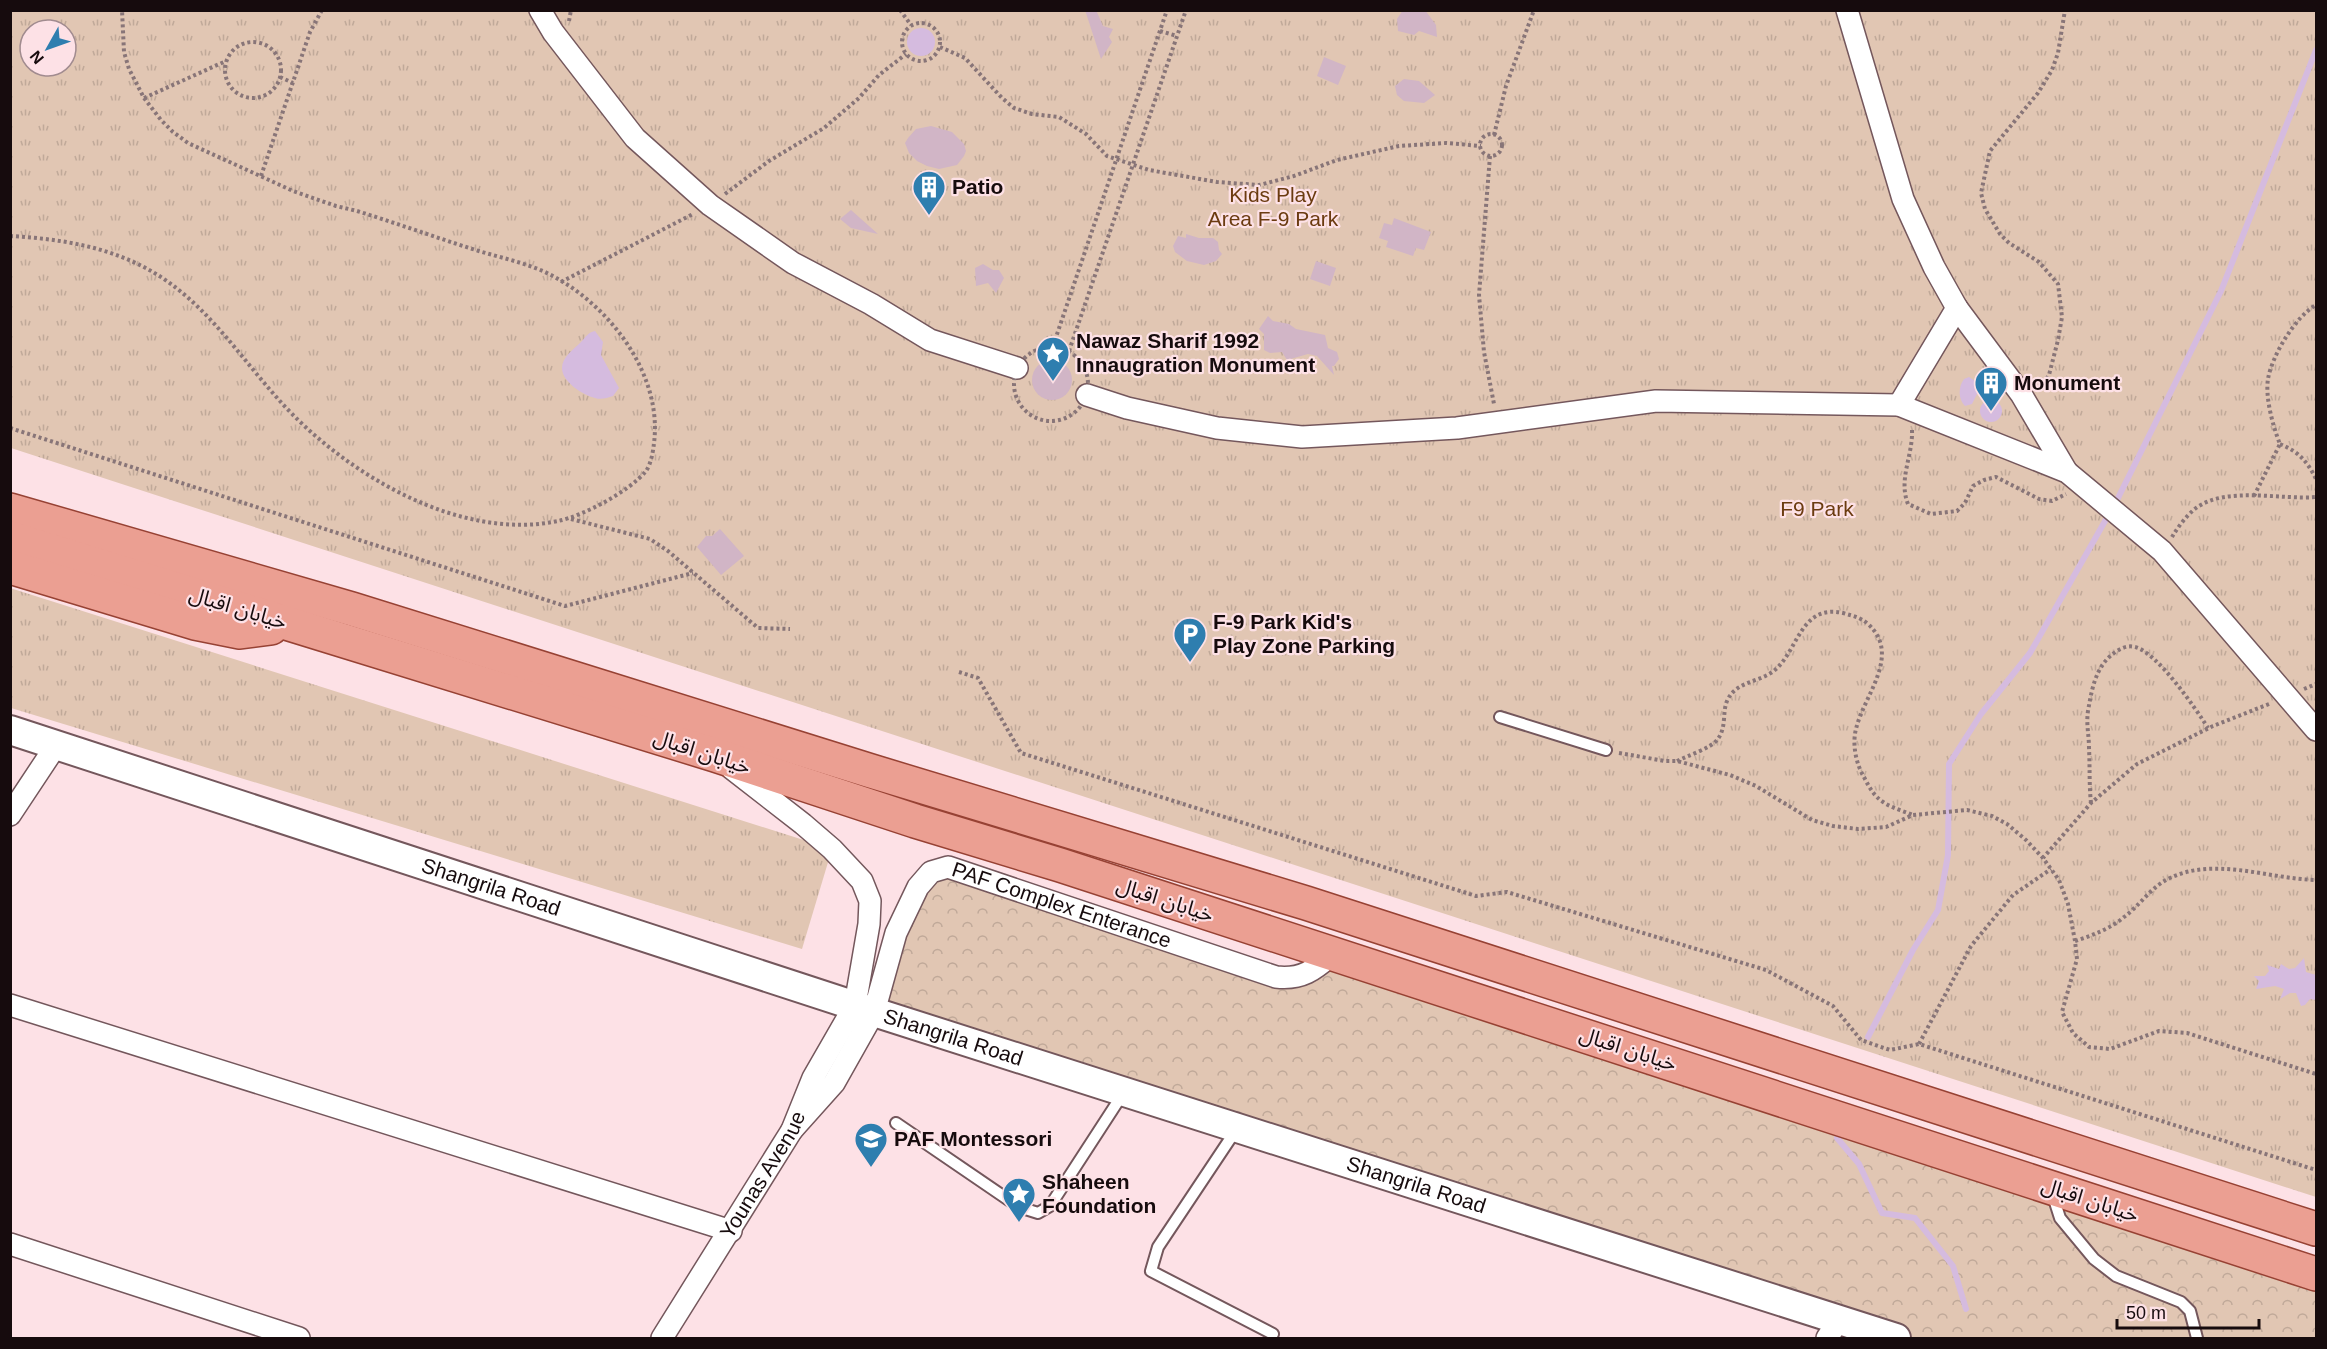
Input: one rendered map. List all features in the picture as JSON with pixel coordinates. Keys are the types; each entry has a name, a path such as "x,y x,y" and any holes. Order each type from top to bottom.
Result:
{"main road":[{"path":"10,488 158,533 274,574 295,609 261,630 240,632 195,623 10,567"},
{"name":"خیابان اقبال","path":"10,510 715,756 1334,954 2316,1274"},
{"name":"خیابان اقبال","path":"10,538 295,609 1306,903 2316,1230"}],"street":[{"path":"540,10 553,32 635,138 710,205 793,263 871,304 930,340 1017,368"},
{"path":"1847,10 1903,199 1934,267 1957,308 2029,407 2078,481 2155,545 2316,730"},
{"path":"1905,408 1957,308"},
{"path":"1087,395 1127,408 1217,428 1302,437 1457,428 1656,401 1905,408 2078,481"},
{"name":"Shangrila Road","path":"10,730 1237,1128 1833,1329 1896,1338"},
{"path":"10,815 57,744"},
{"path":"715,756 803,824 832,849 862,881 870,901 865,1009"},
{"name":"PAF Complex Enterance","path":"792,1130 834,1083 896,933 918,886 931,872 948,867 1276,977 1291,979 1299,976 1315,969 1334,954"},
{"path":"10,1005 731,1231"},
{"name":"Younas Avenue","path":"662,1338 731,1231 792,1130"},
{"path":"10,1244 299,1338"}],"lane":[{"path":"1500,717 1606,750"},
{"path":"896,1123 1019,1206 1038,1213 1050,1206 1124,1092"},
{"path":"1237,1128 1158,1246 1151,1271 1273,1334"},
{"path":"2050,1186 2060,1218 2094,1259 2116,1276 2181,1302 2190,1311 2198,1338"}],"path":[{"path":"10,236 37,237 89,245 142,267 164,279 209,318 308,431 385,485 472,520 523,525 570,519 603,503 633,483 647,470 655,428 652,397 637,357 601,314 547,273 336,206 188,143 161,120 144,98 129,69 124,52 122,10"},
{"path":"261,176 310,32 322,10"},
{"path":"900,10 911,25"},
{"path":"1053,346 1167,10"},
{"path":"1070,351 1186,10"},
{"path":"1494,135 1506,86 1533,10"},
{"path":"2029,407 2049,375 2055,355 2062,317 2058,284 2039,262 2008,243 2000,234 1985,209 1981,192 1990,151 2038,93 2052,69 2058,53 2065,10"},
{"path":"924,22 930,24 939,34 940,47 934,57 916,61 906,54 902,42 903,36 911,25 924,22"},
{"path":"1160,31 1177,36"},
{"path":"256,42 266,45 279,59 280,77 270,93 253,98 245,97 230,87 226,79 226,61 231,53 247,43 256,42"},
{"path":"940,47 964,58 1014,108 1032,114 1059,117 1086,134 1107,156 1116,161 1216,182 1259,185 1294,176 1337,160 1399,146 1446,143 1480,146"},
{"path":"561,282 710,205 769,161 824,128 859,98 879,75 906,54"},
{"path":"144,98 226,61"},
{"path":"280,77 293,82"},
{"path":"1494,135 1500,139 1502,149 1497,155 1490,156 1484,154 1480,146 1484,137 1494,135"},
{"path":"1490,156 1479,296 1481,334 1493,395 1495,423"},
{"path":"2316,305 2305,313 2286,336 2268,379 2274,428 2280,444 2297,452 2307,461 2316,478"},
{"path":"1053,346 1070,351 1080,359 1089,383 1087,395 1074,414 1065,419 1053,421 1032,416 1023,409 1014,390 1013,379 1017,368 1031,351 1053,346"},
{"path":"1905,408 1912,439 1904,493 1908,504 1931,514 1957,511 1965,503 1973,486 1996,477 2039,499 2052,501 2078,481"},
{"path":"10,428 565,606 693,573"},
{"path":"2254,495 2280,444"},
{"path":"2155,545 2206,502 2218,497 2254,495 2316,497"},
{"path":"570,519 650,539 758,628 790,629"},
{"path":"1606,750 1665,761 1677,760 1717,741 1724,728 1727,702 1732,693 1740,686 1764,678 1776,670 1787,657 1808,622 1823,612 1852,615 1861,618 1875,630 1880,642 1882,657 1881,671 1856,729 1855,746 1859,769 1871,790 1884,802 1913,815"},
{"path":"2091,803 2088,711 2098,670 2115,653 2126,647 2135,646 2151,657 2189,699 2208,728"},
{"path":"959,672 978,678 1021,753 1476,896 1507,892 1766,970 1833,1006 1860,1040 1890,1050 1919,1044 2316,1170"},
{"path":"2043,858 2091,803 2137,764 2208,728 2288,696"},
{"path":"1677,760 1756,786 1812,820 1833,826 1858,829 1886,827 1913,815 1944,811 1967,810 1992,816 2007,824 2026,840 2059,880 2068,904 2077,959 2062,1012 2073,1033 2089,1047 2110,1049 2159,1031 2187,1033 2316,1074"},
{"path":"1919,1044 1971,946 2013,895 2051,869"},
{"path":"2075,941 2111,927 2165,880 2200,869 2231,869 2293,879 2316,880"}],"green space":[{"name":"F9 Park","path":"11,11 2316,11 2316,1197 11,448"},
{"path":"10,588 832,849 802,949 11,708"},
{"path":"931,872 1276,977 1333,954 2316,1274 2316,1338 1896,1338 874,1012"}],"shaded area":[{"path":"921,28 931,32 935,42 931,52 921,56 911,52 907,42 911,32"},
{"path":"595,331 603,342 601,355 619,388 613,396 602,399 579,391 565,378 562,368 569,354 588,334"},
{"path":"1969,377 1975,381 1979,390 1972,404 1965,406 1961,400 1960,389 1964,379"},
{"path":"1991,400 1999,403 2002,411 1999,419 1991,422 1983,419 1980,411 1983,403"},
{"path":"2304,958 2306,972 2316,975 2316,1000 2310,999 2301,1006 2296,993 2290,993 2280,999 2284,989 2275,986 2256,989 2259,981 2254,976 2265,976 2269,971 2267,965 2279,969 2281,964 2289,969 2295,968"}],"building":[{"path":"1085,10 1096,10 1103,26 1113,29 1109,37 1112,42 1101,59"},
{"path":"1403,10 1425,10 1436,25 1437,37 1419,31 1414,35 1398,31 1397,19"},
{"path":"1324,57 1346,66 1338,85 1317,76"},
{"path":"1404,79 1419,81 1435,95 1424,103 1404,101 1397,95 1395,86"},
{"path":"931,126 952,132 964,144 966,151 957,165 939,169 927,166 917,161 909,153 905,143 908,138 916,129"},
{"path":"851,210 878,234 851,228 840,219"},
{"path":"1394,218 1431,232 1424,250 1416,248 1413,256 1386,247 1388,241 1379,238 1384,223 1392,225"},
{"path":"1186,234 1199,238 1213,238 1218,242 1222,254 1216,261 1204,265 1187,261 1175,252 1173,246 1178,236 1186,238"},
{"path":"1316,261 1336,268 1330,286 1310,279"},
{"path":"983,264 993,270 999,270 1004,278 996,293 988,283 976,286 975,268"},
{"path":"1268,316 1273,321 1289,324 1296,329 1325,335 1328,348 1337,352 1339,359 1332,366 1334,375 1317,356 1308,354 1287,360 1282,352 1270,353 1264,350 1264,334 1259,329"},
{"path":"1052,360 1060,361 1066,366 1071,372 1071,388 1066,394 1060,399 1052,400 1044,399 1038,394 1033,388 1032,380 1033,372 1038,366 1044,361"},
{"path":"720,529 744,556 721,575 697,547 706,536 712,536"}],"waterway":[{"path":"1868,1037 1913,950 1938,910 1948,855 1949,764 1981,714 2030,653 2117,500 2221,291 2316,50"},
{"path":"1837,1138 1859,1164 1882,1213 1915,1218 1953,1266 1966,1309"}],"place":[{"name":"Patio","path":"929,216"},
{"name":"Nawaz Sharif 1992 Innaugration Monument","path":"1053,382"},
{"name":"Monument","path":"1991,412"},
{"name":"F-9 Park Kid's Play Zone Parking","path":"1190,663"},
{"name":"PAF Montessori","path":"871,1168"},
{"name":"Shaheen Foundation","path":"1019,1223"}],"park label":[{"name":"Kids Play Area F-9 Park","path":"1273,207"}]}
